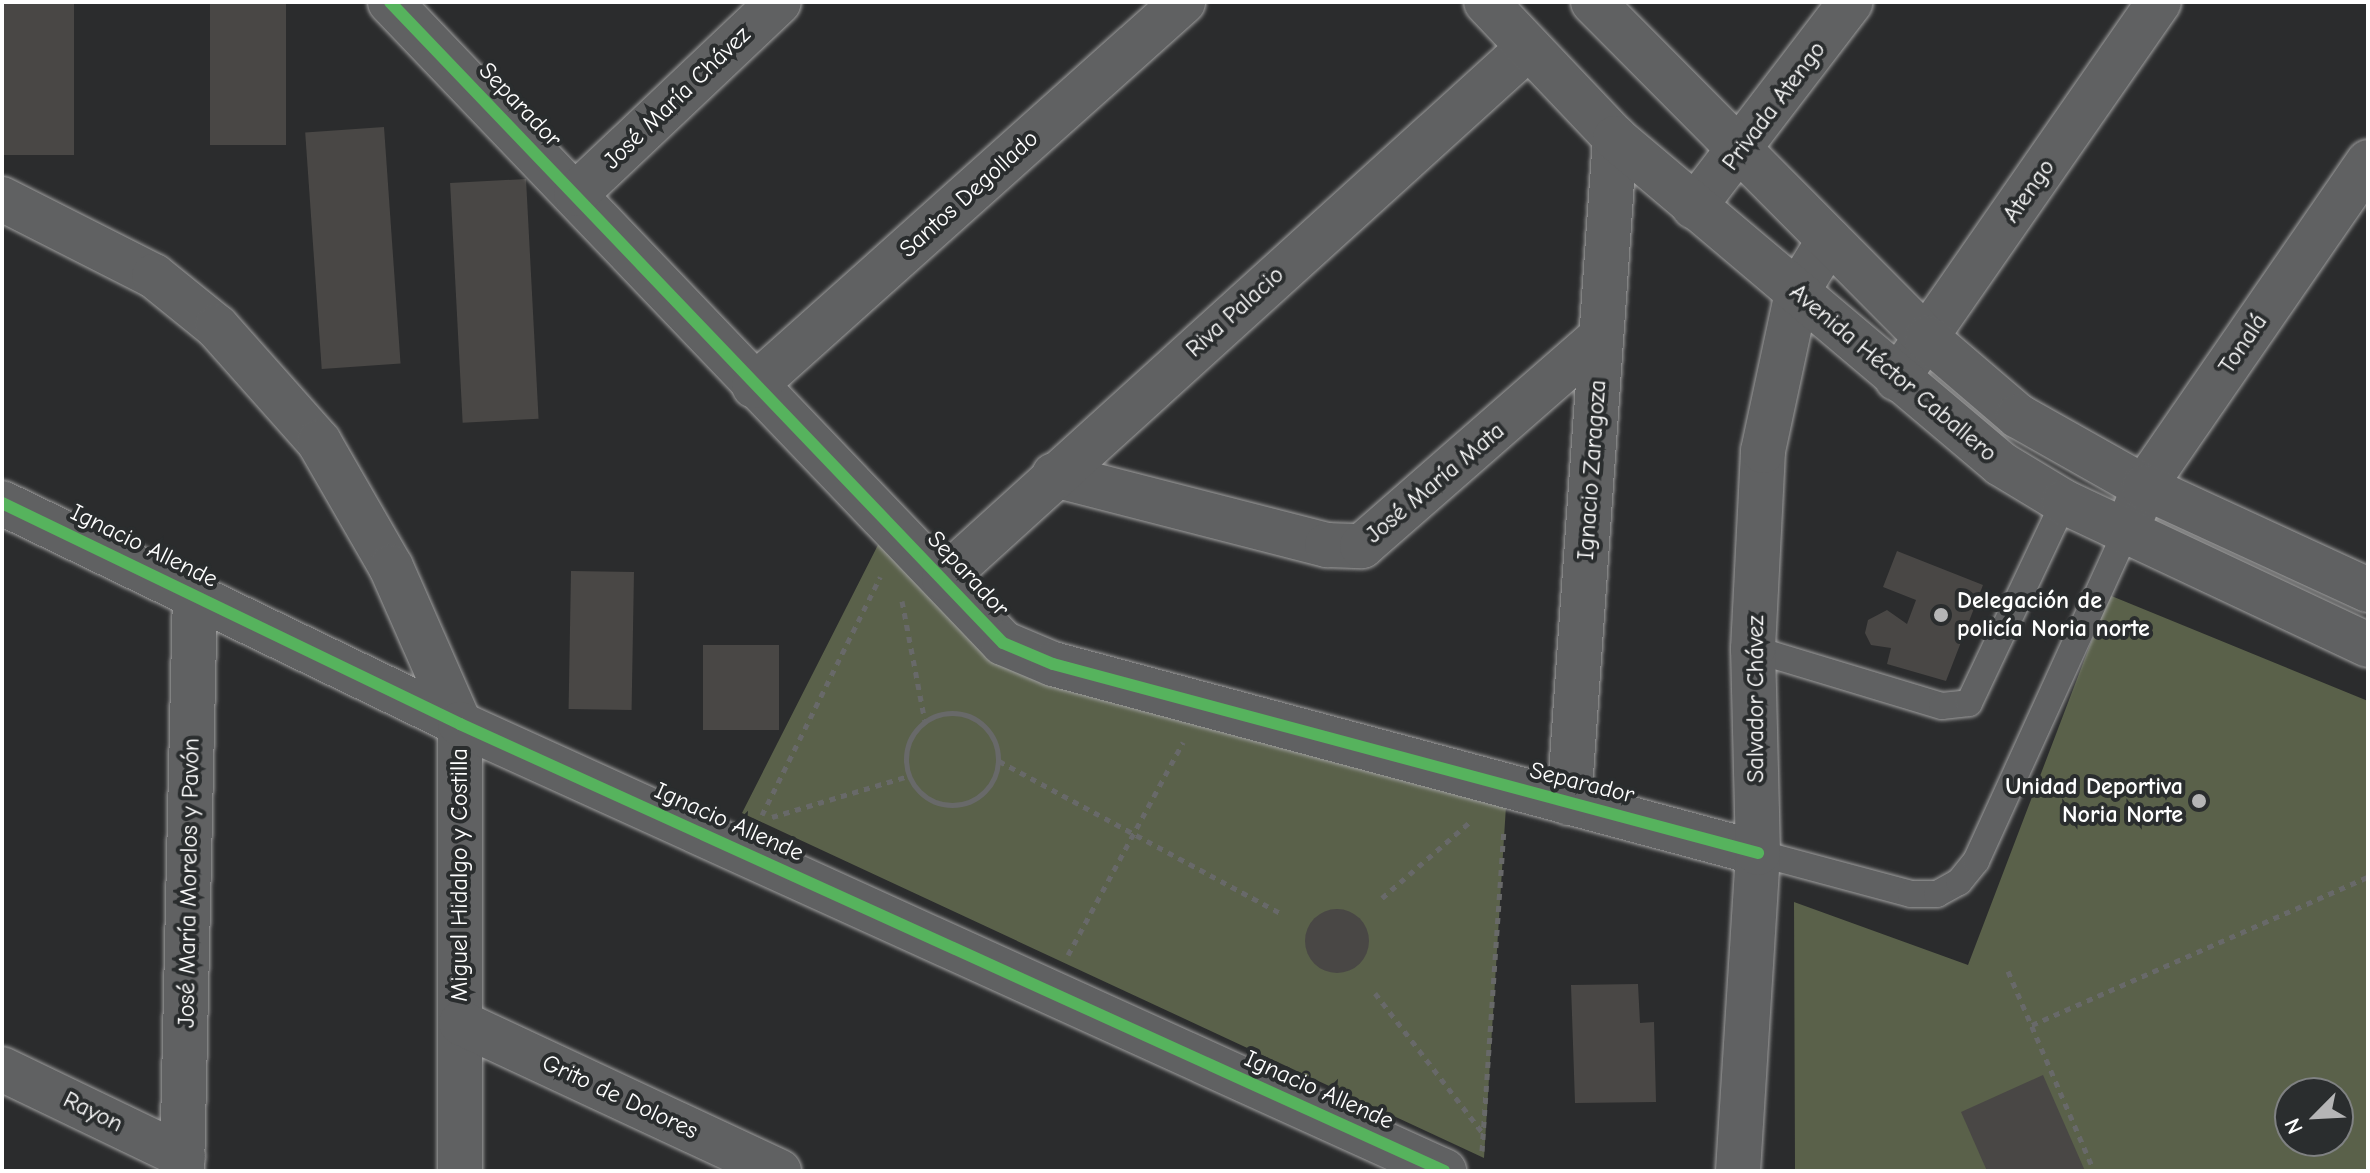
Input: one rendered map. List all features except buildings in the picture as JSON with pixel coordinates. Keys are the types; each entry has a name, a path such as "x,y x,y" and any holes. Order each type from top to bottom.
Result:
{"street":[{"name":"Separador","path":"390,2 576,194 754,386 944,578 974,617 1027,656 1758,853"},
{"name":"José María Chávez","path":"576,194 779,2"},
{"name":"Santos Degollado","path":"754,386 1183,2"},
{"name":"Avenida Héctor Caballero","path":"1593,2 1927,338 2018,416 2144,487 2368,590"},
{"name":"Privada Atengo","path":"1694,207 1742,153 1851,2"},
{"name":"Atengo","path":"1897,379 2159,2"},
{"name":"Avenida Héctor Caballero","path":"1490,3 1527,49 1615,138 2001,464 2064,502 2368,645"},
{"name":"Riva Palacio","path":"944,578 1527,49"},
{"name":"Ignacio Zaragoza","path":"1569,803 1615,138"},
{"name":"Tonalá","path":"2127,530 2144,487 2368,162"},
{"name":"Miguel Hidalgo y Costilla","path":"2,199 154,276 268,377 362,512 460,724 460,1171"},
{"name":"Salvador Chávez","path":"1738,1171 1758,853 1753,649 1763,451 1797,292 1829,240"},
{"name":"José María Mata","path":"1054,475 1327,545 1362,546 1601,337"},
{"name":"Ignacio Allende","path":"2,503 460,724 1456,1161"},
{"name":"José María Morelos y Pavón","path":"182,1164 195,595"},
{"name":"Grito de Dolores","path":"461,1023 779,1171"},
{"name":"Rayon","path":"2,1069 182,1164"}],"lane":[{"path":"1753,649 1942,706 1969,703 2064,502"},
{"path":"1758,853 1911,894 1937,894 1959,882 1976,861 2127,530"}],"path":[{"path":"759,821 886,566"},
{"path":"899,583 925,722"},
{"path":"942,714 970,716 993,737 999,761 988,790 964,805 927,799 909,776 908,746 925,722 942,714"},
{"path":"1077,969 1064,963 1185,737"},
{"path":"999,761 1282,914"},
{"path":"759,821 909,776"},
{"path":"1382,898 1484,810"},
{"path":"759,821 773,828"},
{"path":"1456,1161 1482,1157 1505,821"},
{"path":"2032,1025 2368,877"},
{"path":"2008,971 2094,1171"},
{"path":"1375,993 1483,1133"}],"green space":[{"path":"881,539 992,655 1507,790 1484,1158 742,813"},
{"name":"Unidad Deportiva Noria Norte","path":"2109,595 2368,701 2368,1171 1795,1171 1794,902 1968,965"}],"cycle path":[{"path":"390,2 1003,643 1053,664 1758,853"},
{"path":"2,503 460,724 1444,1171"}],"place":[{"name":"Delegación de policía Noria norte","path":"1941,615"},
{"name":"Unidad Deportiva Noria Norte","path":"2199,801"}]}
